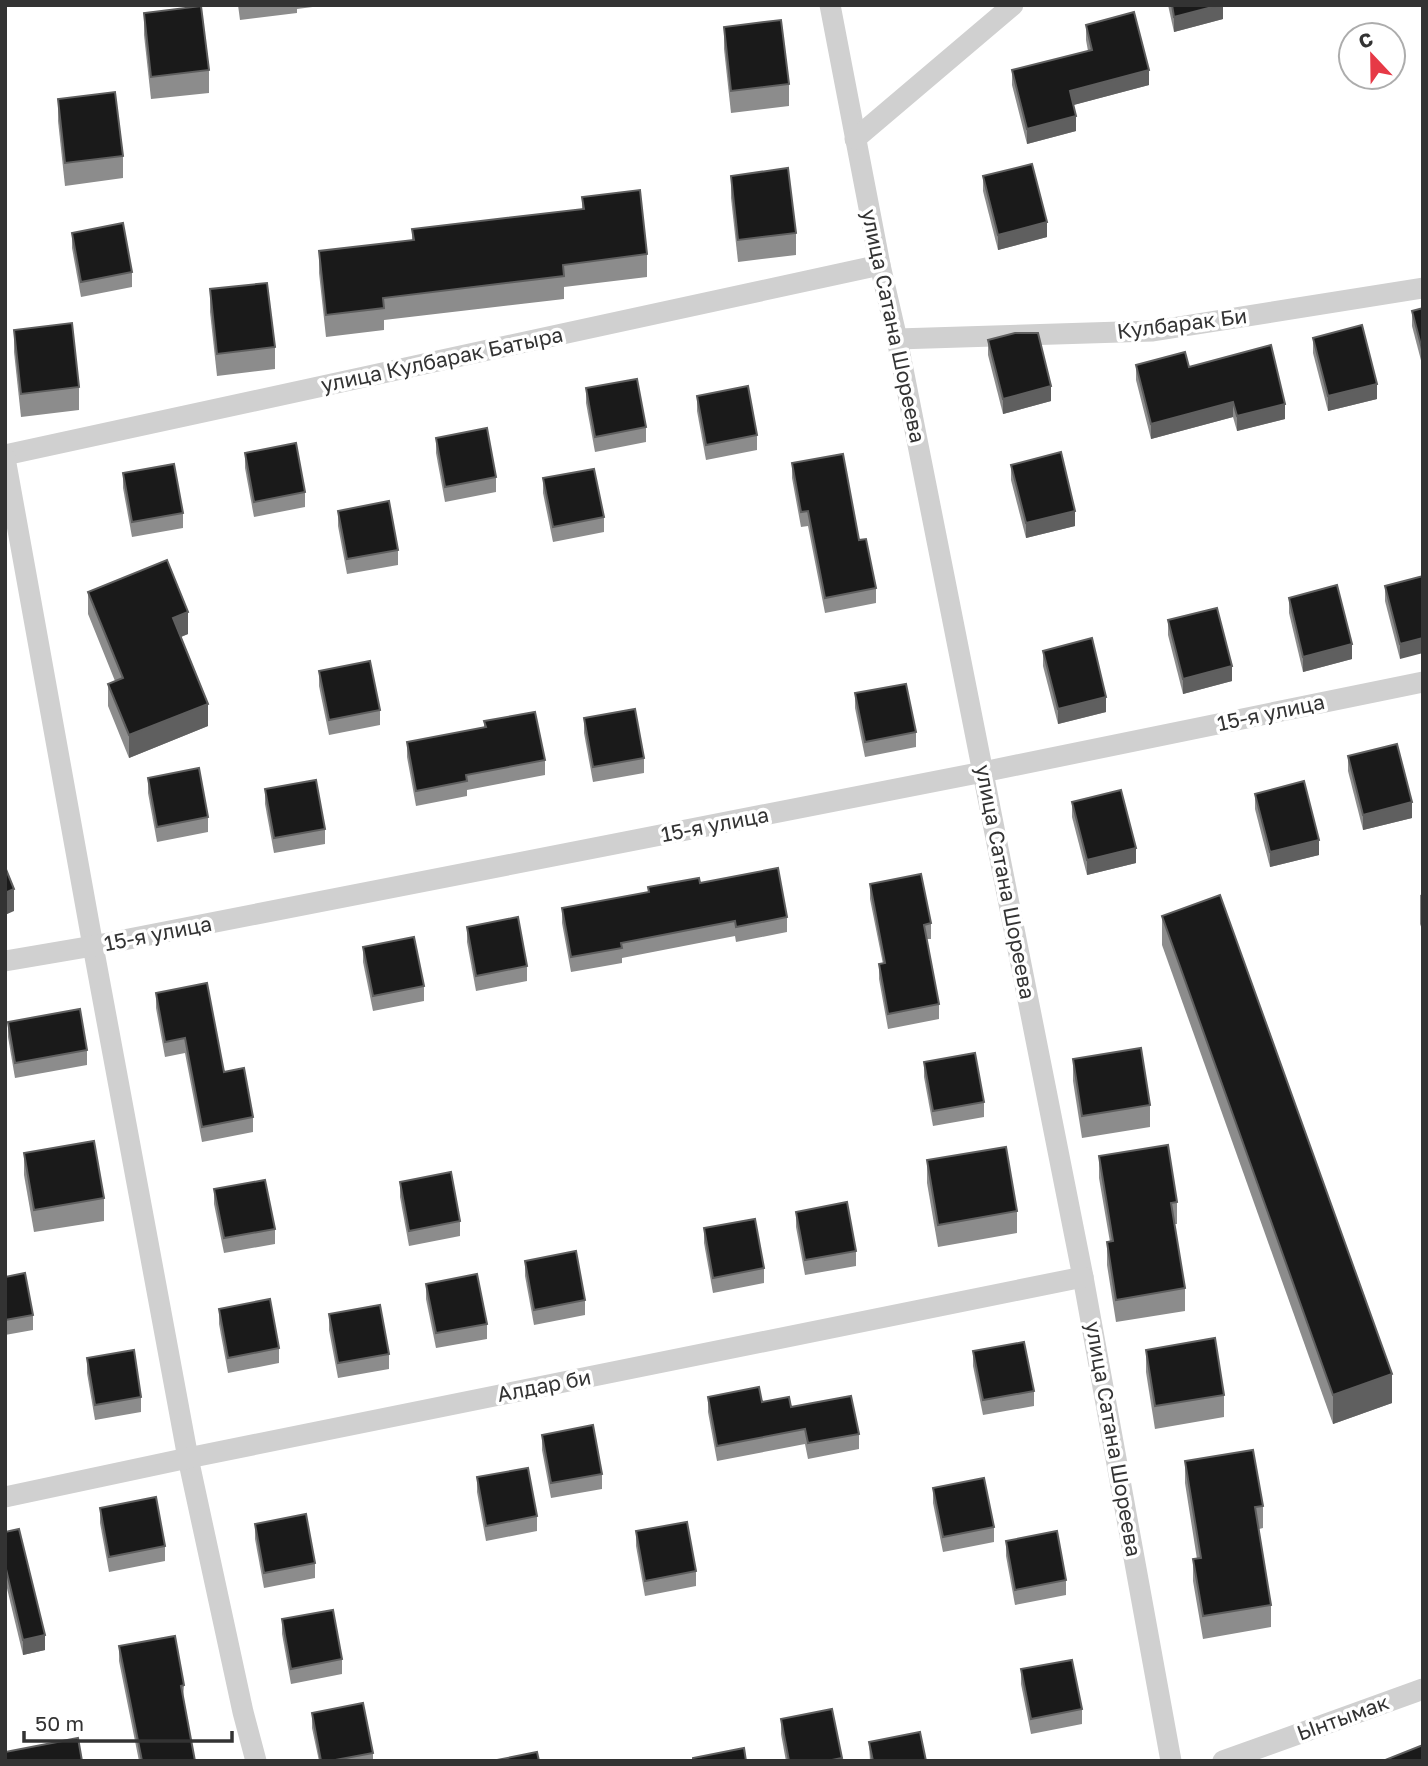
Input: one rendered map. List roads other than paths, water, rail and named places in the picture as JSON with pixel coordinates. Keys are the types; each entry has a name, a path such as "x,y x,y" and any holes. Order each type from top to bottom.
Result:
{"street":[{"name":"улица Сатана Шореева","path":"830,5 1083,1277 1171,1761"},
{"path":"855,139 1013,5"},
{"name":"улица Кулбарак Батыра","path":"5,456 880,265"},
{"name":"Кулбарак Би","path":"897,339 1153,331 1423,288"},
{"path":"5,456 188,1458 256,1761"},
{"name":"15-я улица","path":"5,961 983,772 1423,682"},
{"name":"Алдар би","path":"5,1497 1083,1277"},
{"name":"Ынтымак","path":"1223,1761 1423,1689"}]}
